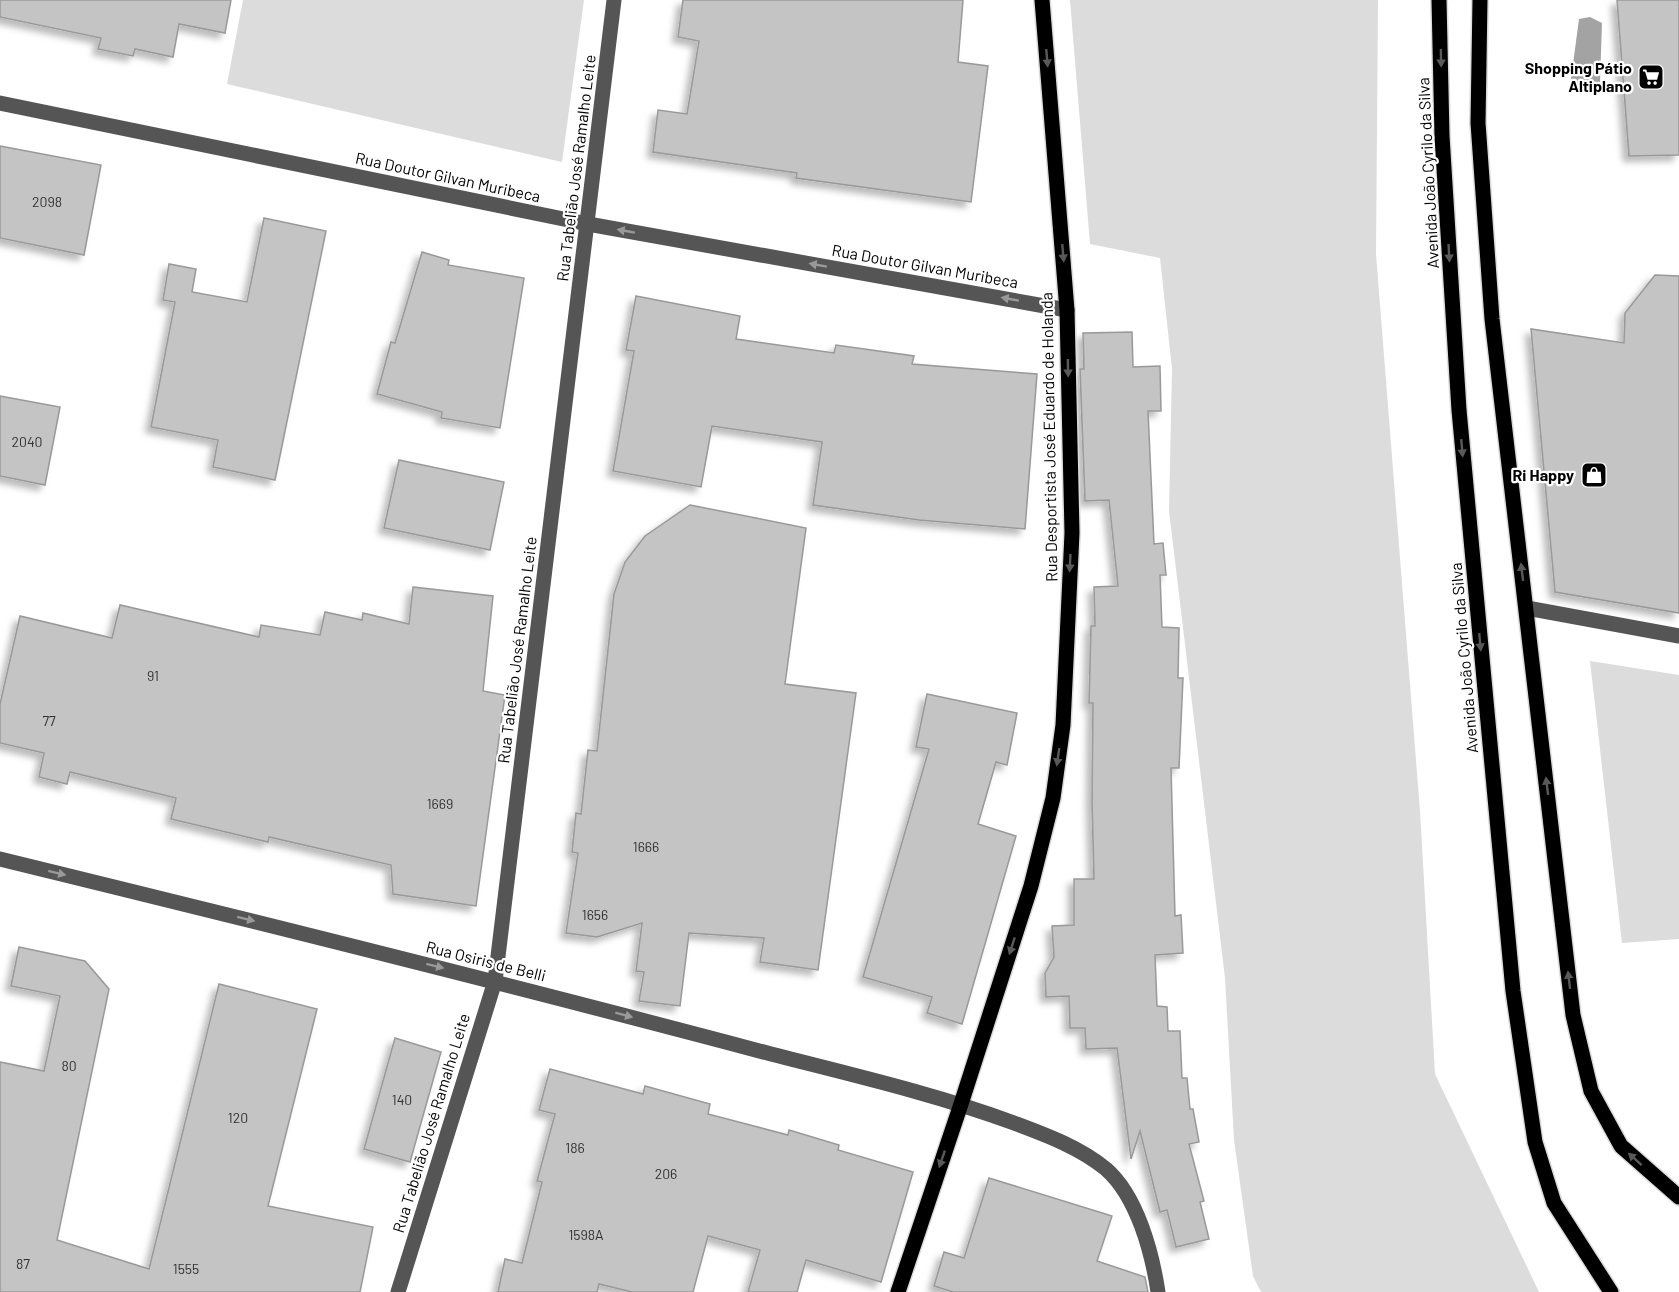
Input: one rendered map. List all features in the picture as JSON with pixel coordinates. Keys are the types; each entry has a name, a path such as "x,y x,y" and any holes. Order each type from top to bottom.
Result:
{"main road":[{"name":"Rua Desportista José Eduardo de Holanda","path":"898,1292 1031,886 1053,798 1063,725 1072,532 1067,309 1042,0"},
{"name":"Avenida João Cyrilo da Silva","path":"1439,0 1442,136 1458,410 1513,991 1535,1142 1554,1203 1611,1292"},
{"path":"1480,0 1478,123 1491,307 1573,1015 1591,1091 1621,1146 1679,1197"}],"street":[{"name":"Rua Tabelião José Ramalho Leite","path":"398,1292 495,981 614,0"},
{"name":"Rua Doutor Gilvan Muribeca","path":"0,103 588,224 1067,309"},
{"path":"1527,608 1679,636"},
{"name":"Rua Osiris de Belli","path":"0,859 495,981 961,1104"},
{"path":"961,1104 1046,1135 1081,1152 1108,1171 1131,1201 1143,1230 1158,1292"}],"shaded area":[{"path":"243,0 584,0 562,162 227,84"},
{"path":"1070,0 1378,0 1376,254 1420,811 1435,1074 1539,1292 1261,1292 1253,1276 1234,1140 1225,978 1169,511 1172,369 1160,258 1090,244"},
{"path":"1590,17 1602,23 1600,82 1584,88 1571,79 1579,19"},
{"path":"1590,661 1679,675 1679,939 1622,943"}],"building":[{"path":"0,0 231,0 225,33 179,24 173,57 135,49 133,56 98,49 101,38 0,17"},
{"path":"683,0 963,0 958,62 988,66 971,202 796,178 797,173 653,152 658,110 687,114 699,41 678,37"},
{"name":"Shopping Pátio Altiplano","path":"1617,0 1679,0 1679,155 1629,156"},
{"path":"0,146 101,165 84,255 0,238"},
{"path":"264,218 326,231 275,480 213,467 218,440 151,427 175,302 163,300 169,264 196,269 192,292 247,302"},
{"path":"422,252 449,260 448,265 524,278 500,428 441,418 442,412 377,394 391,342 395,343"},
{"name":"Ri Happy","path":"1655,275 1679,276 1679,613 1555,592 1531,329 1624,343 1625,313"},
{"path":"636,296 740,316 736,339 834,353 836,345 914,356 912,364 1037,374 1025,529 919,520 813,505 822,442 712,426 701,487 613,471 634,351 626,350"},
{"path":"1132,332 1133,367 1160,366 1161,411 1148,411 1154,544 1163,543 1166,575 1160,575 1162,627 1179,628 1178,678 1183,678 1179,768 1171,768 1175,916 1181,915 1183,953 1155,955 1157,1006 1167,1007 1168,1031 1180,1031 1182,1078 1187,1078 1190,1109 1193,1109 1199,1142 1189,1144 1204,1201 1200,1202 1209,1239 1176,1247 1167,1210 1160,1212 1140,1131 1131,1159 1117,1048 1086,1049 1085,1028 1070,1028 1069,996 1046,997 1045,973 1054,957 1052,926 1074,925 1074,879 1094,879 1093,703 1089,703 1091,626 1095,626 1094,587 1118,586 1109,500 1085,501 1080,369 1084,369 1083,333"},
{"path":"0,396 60,407 45,485 0,476"},
{"path":"399,460 504,482 490,550 384,528"},
{"path":"690,505 806,528 785,684 856,693 818,970 760,962 764,938 689,933 680,1006 639,1001 644,972 636,971 642,923 597,937 566,933 578,853 572,852 576,813 581,814 588,750 597,751 614,594 625,562 645,536"},
{"path":"413,587 493,596 483,691 505,695 476,906 393,894 391,865 269,837 268,842 171,819 176,798 70,772 67,784 39,777 44,753 0,743 0,704 20,616 112,638 120,605 259,637 261,625 320,635 325,612 362,620 363,613 409,624"},
{"path":"927,694 1017,713 1007,765 996,762 978,824 1016,836 962,1024 927,1013 932,997 863,977 929,749 916,747"},
{"path":"19,947 85,961 109,989 57,1240 149,1269 219,984 317,1009 268,1206 373,1227 360,1292 0,1292 0,1062 44,1071 60,996 11,986"},
{"path":"395,1038 441,1052 410,1162 364,1149"},
{"path":"550,1069 643,1094 645,1086 710,1104 708,1114 788,1135 789,1130 839,1145 838,1150 913,1172 881,1282 806,1260 797,1292 748,1292 760,1250 708,1236 693,1292 632,1292 599,1284 597,1292 498,1292 505,1259 522,1263 542,1182 537,1181 555,1114 539,1110"},
{"path":"989,1178 1112,1216 1097,1261 1145,1277 1148,1292 953,1292 934,1286 944,1252 964,1258"}],"place":[{"name":"Shopping Pátio Altiplano","path":"1651,77"},
{"name":"Ri Happy","path":"1594,475"}]}
